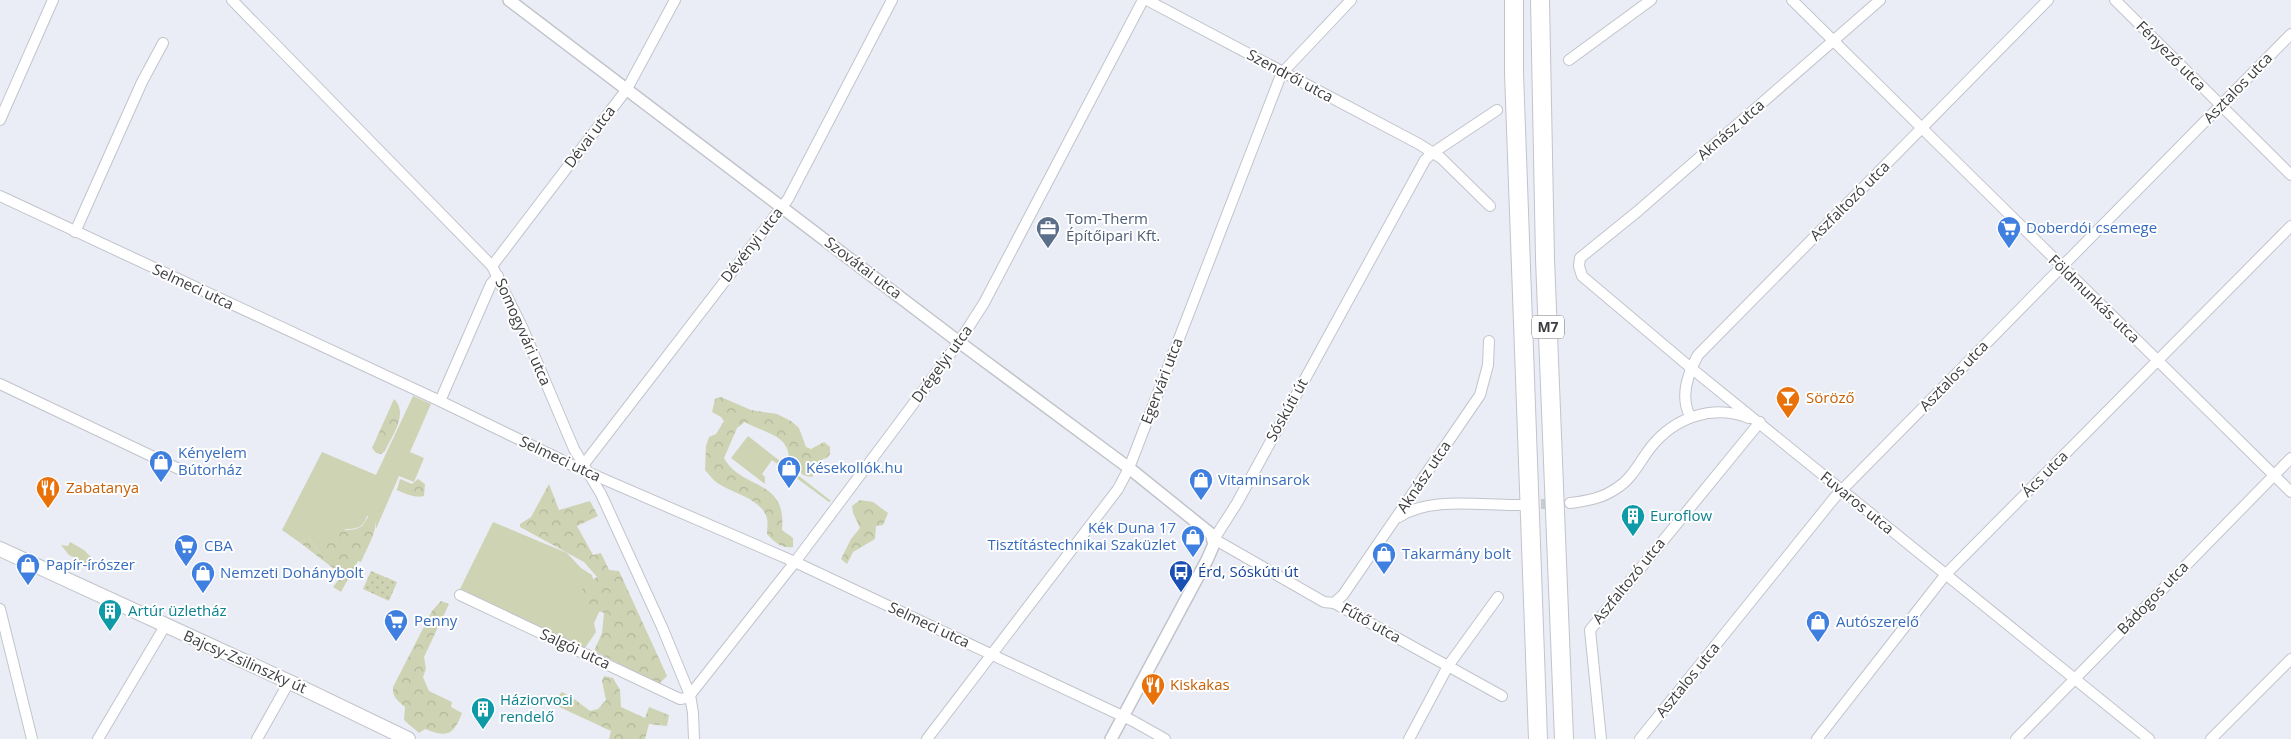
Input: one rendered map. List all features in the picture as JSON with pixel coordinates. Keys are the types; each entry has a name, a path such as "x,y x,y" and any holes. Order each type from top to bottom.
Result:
{"highway":[{"name":"M7","path":"1514,0 1515,100 1538,739"},
{"name":"M7","path":"1540,0 1545,240 1564,739"}],"main road":[{"name":"Bajcsy-Zsilinszky út","path":"0,549 408,739"}],"street":[{"path":"0,120 53,0"},
{"name":"Somogyvári utca","path":"232,0 492,266 523,329 565,430 622,538 690,695 694,739"},
{"name":"Szovátai utca","path":"509,0 959,342 1129,468 1208,531 1214,539"},
{"name":"Dévai utca","path":"492,266 627,89 675,0"},
{"name":"Dévényi utca","path":"584,468 782,207 892,0"},
{"name":"Drégelyi utca","path":"690,695 795,562 959,342 984,303 1143,0"},
{"name":"Szendrői utca","path":"1148,0 1419,144 1431,154"},
{"name":"Egervári utca","path":"927,739 990,654 1118,489 1129,468 1272,94 1283,72 1351,0"},
{"path":"1569,60 1651,0"},
{"name":"Földmunkás utca","path":"1792,0 2291,492"},
{"name":"Aknász utca","path":"1580,258 1638,212 1880,0"},
{"name":"Aszfaltozó utca","path":"1690,416 1686,408 1687,381 1698,355 2048,0"},
{"name":"Fényező utca","path":"2115,0 2291,176"},
{"name":"Asztalos utca","path":"1640,739 1841,491 2060,266 2291,34"},
{"path":"75,232 142,82 163,44"},
{"name":"Sóskúti út","path":"1111,739 1207,560 1214,539 1237,503 1424,160 1497,110"},
{"path":"1431,154 1441,158 1490,206"},
{"name":"Selmeci utca","path":"0,196 584,468 795,562 1122,716 1165,739"},
{"name":"Ács utca","path":"1817,739 1946,574 2291,226"},
{"name":"Fuvaros utca","path":"1580,258 1579,266 1582,276 1841,491 2149,739"},
{"path":"440,401 491,284 498,276"},
{"name":"Aknász utca","path":"1334,603 1343,595 1480,395 1488,365 1489,341"},
{"path":"0,384 181,470"},
{"path":"1570,503 1593,499 1618,488 1657,441 1690,416 1723,412 1740,414 1760,422"},
{"name":"Aszfaltozó utca","path":"1601,739 1589,635 1593,624 1760,422"},
{"name":"Bádogos utca","path":"2016,739 2291,458"},
{"path":"1397,518 1411,510 1429,506 1519,504"},
{"name":"Fűtő utca","path":"1214,539 1324,602 1334,603 1502,696"},
{"name":"Salgói utca","path":"460,595 680,699 690,695"},
{"path":"1409,739 1448,666 1498,597"},
{"path":"0,609 32,739"},
{"path":"98,739 165,626"},
{"path":"2211,739 2291,659"},
{"path":"257,739 289,682"}],"green space":[{"path":"413,396 431,404 410,452 424,458 414,482 399,476 376,529 376,522 367,516 362,525 354,529 346,529 328,545 322,556 310,539 299,542 282,530 322,452 376,475"},
{"path":"721,397 751,410 777,414 791,421 799,428 806,447 811,449 824,442 830,447 830,454 827,458 823,459 812,477 803,475 789,459 785,444 780,439 745,422 737,428 724,458 741,476 771,493 778,501 782,513 782,530 793,538 793,547 785,547 779,544 767,534 767,518 759,505 722,486 705,470 706,446 709,437 716,434 724,421 712,412 715,399"},
{"path":"394,399 400,411 398,425 385,451 381,454 376,453 372,448"},
{"path":"748,436 831,501 829,502 772,460 762,474 765,477 765,484 731,458"},
{"path":"400,479 412,484 418,479 425,484 424,496 413,496 397,490"},
{"path":"549,484 559,510 590,501 598,516 577,526 593,555 601,553 609,570 619,571 667,676 659,684 594,651 602,633 604,613 575,604 585,584 597,577 584,562 520,527 520,524 531,517"},
{"path":"860,500 873,502 888,513 883,525 876,526 875,539 853,552 847,564 841,559 851,539 860,528 852,506"},
{"path":"370,514 374,514 376,519 372,538 361,562 358,561 341,592 333,587 342,575 299,542 310,539 322,556 324,545 332,542 340,531 356,529 362,526"},
{"path":"493,522 567,553 581,568 592,575 601,608 594,623 596,632 585,648 459,591"},
{"path":"70,542 84,550 97,563 97,569 69,555 61,545 68,546"},
{"path":"371,571 397,582 389,601 363,589"},
{"path":"441,601 449,604 424,657 426,669 423,677 429,691 452,702 451,707 462,713 455,727 448,733 438,733 425,729 419,733 404,720 405,707 395,696 393,687 432,611"},
{"path":"604,676 613,678 620,690 621,707 645,718 649,707 669,715 667,726 649,724 645,739 609,739 611,731 553,704 562,692 590,711 598,709 606,700 602,681"}],"tunnel":[{"path":"1526,504 1559,504"}],"place":[{"name":"Tom-Therm Építőipari Kft.","path":"1048,249"},
{"name":"Doberdói csemege","path":"2009,249"},
{"name":"Söröző","path":"1788,419"},
{"name":"Kényelem Bútorház","path":"161,483"},
{"name":"Késekollók.hu","path":"789,489"},
{"name":"Vitaminsarok","path":"1201,501"},
{"name":"Zabatanya","path":"48,509"},
{"name":"Euroflow","path":"1633,537"},
{"name":"Kék Duna 17 Tisztítástechnikai Szaküzlet","path":"1193,558"},
{"name":"CBA","path":"186,567"},
{"name":"Takarmány bolt","path":"1384,575"},
{"name":"Papír-írószer","path":"28,586"},
{"name":"Érd, Sóskúti út","path":"1181,593"},
{"name":"Nemzeti Dohánybolt","path":"203,594"},
{"name":"Artúr üzletház","path":"110,632"},
{"name":"Penny","path":"396,642"},
{"name":"Autószerelő","path":"1818,643"},
{"name":"Kiskakas","path":"1153,706"},
{"name":"Háziorvosi rendelő","path":"483,730"}]}
